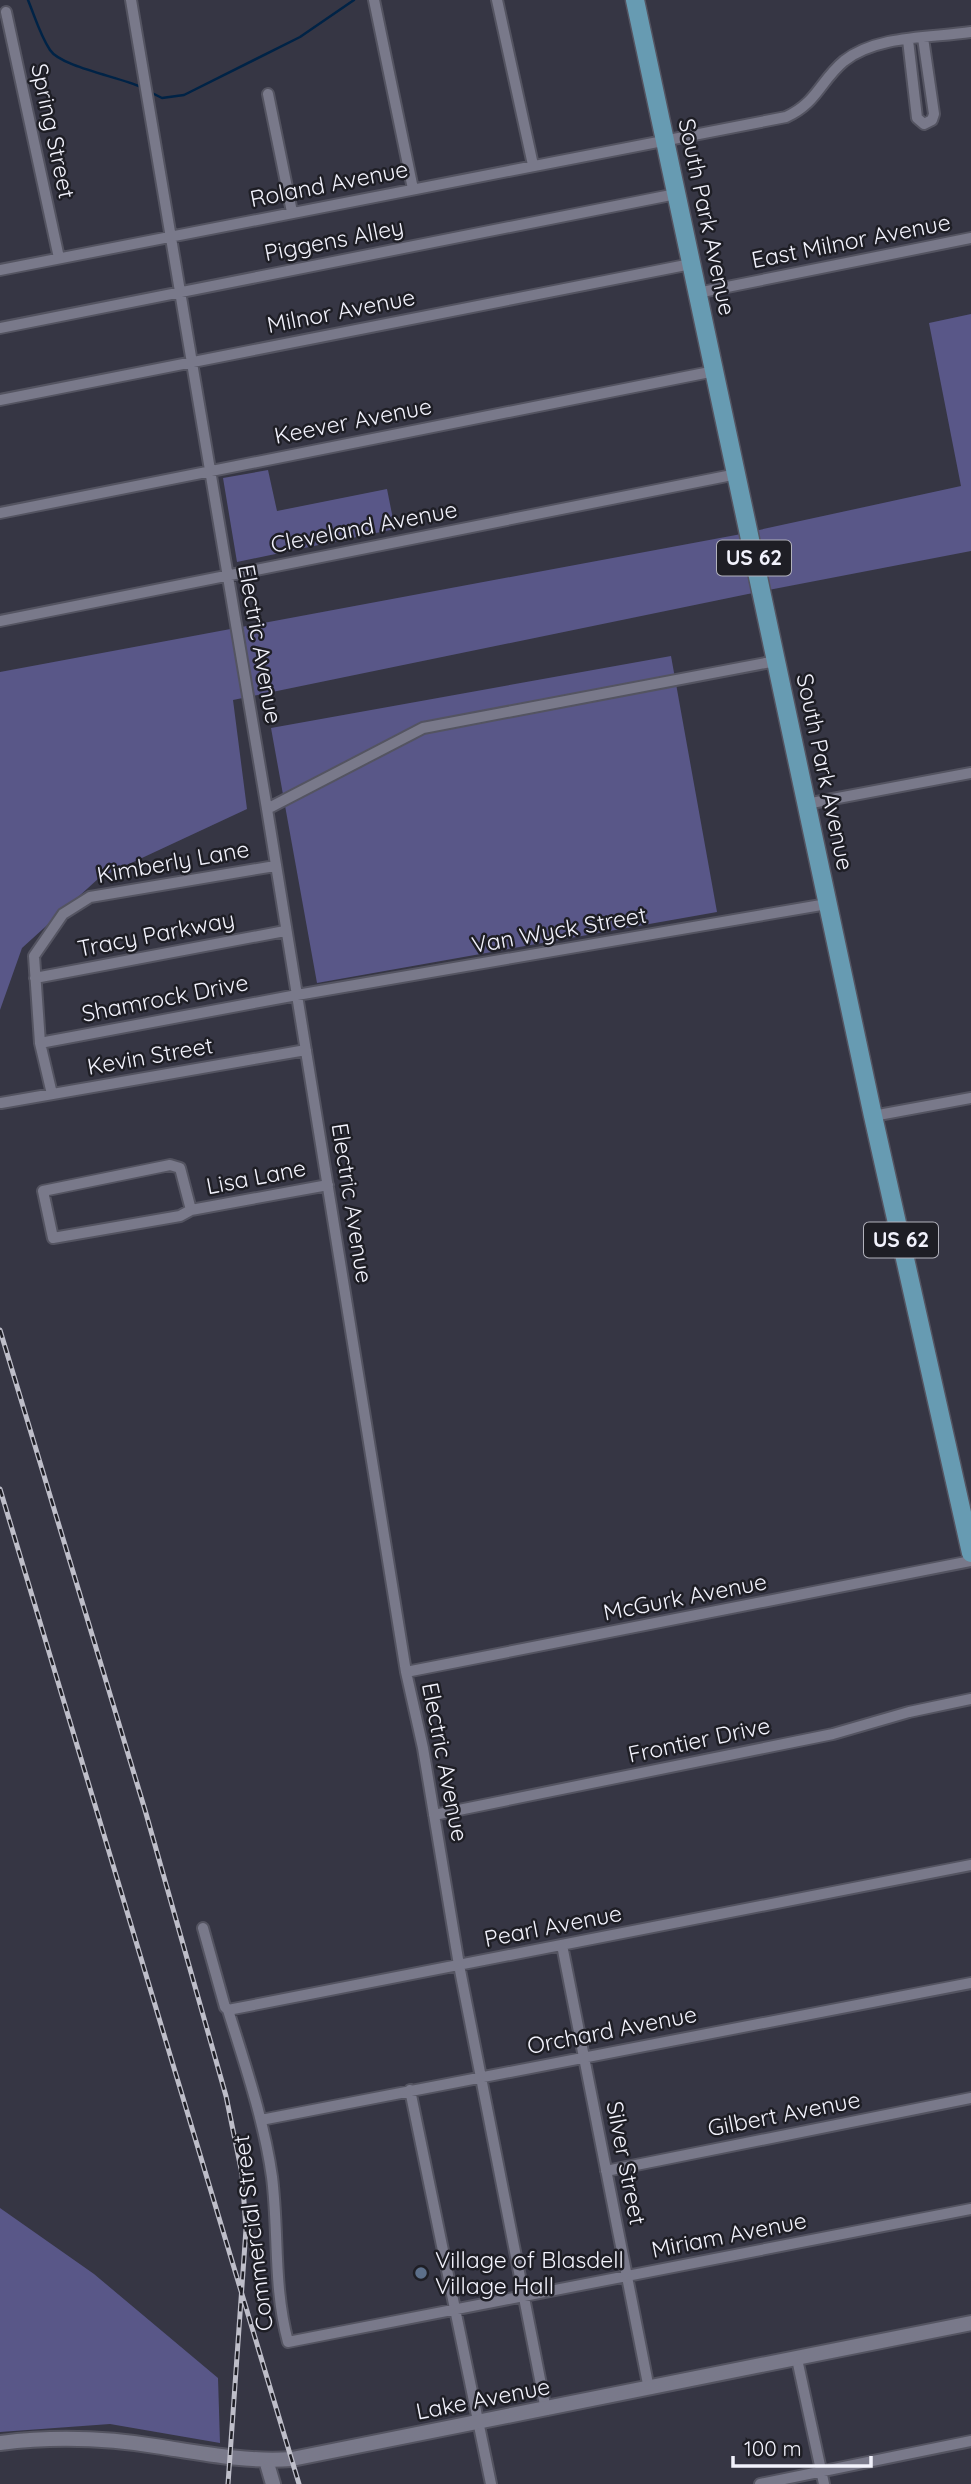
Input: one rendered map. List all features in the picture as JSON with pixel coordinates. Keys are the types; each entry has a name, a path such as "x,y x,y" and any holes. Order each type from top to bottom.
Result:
{"main road":[{"name":"South Park Avenue","path":"635,0 827,904 971,1553"}],"street":[{"name":"Electric Avenue","path":"131,0 267,808 406,1672 459,1965 546,2410"},
{"path":"497,0 533,165"},
{"path":"374,3 413,189"},
{"name":"Spring Street","path":"6,12 60,258"},
{"name":"Roland Avenue","path":"0,270 786,117 810,103 832,74 852,55 872,46 971,32"},
{"path":"908,40 917,118 924,124 933,120 934,114 923,38"},
{"path":"268,94 292,212"},
{"name":"Piggens Alley","path":"0,328 676,194"},
{"name":"East Milnor Avenue","path":"697,293 971,239"},
{"name":"Milnor Avenue","path":"0,400 691,264"},
{"name":"Keever Avenue","path":"0,513 715,371"},
{"name":"Cleveland Avenue","path":"0,621 737,474"},
{"path":"267,808 423,728 776,661"},
{"path":"806,804 971,773"},
{"name":"Kimberly Lane","path":"52,1094 40,1043 34,956 64,914 90,897 275,866"},
{"name":"Van Wyck Street","path":"297,995 827,904"},
{"name":"Tracy Parkway","path":"35,978 285,931"},
{"name":"Shamrock Drive","path":"40,1043 297,995"},
{"name":"Kevin Street","path":"1,1103 306,1050"},
{"path":"873,1116 971,1098"},
{"name":"Lisa Lane","path":"191,1210 185,1178 180,1168 170,1165 43,1191 53,1238 180,1216 191,1210 328,1185"},
{"name":"McGurk Avenue","path":"406,1672 971,1561"},
{"name":"Frontier Drive","path":"434,1815 833,1734 909,1712 971,1699"},
{"name":"Pearl Avenue","path":"228,2010 971,1865"},
{"path":"203,1928 228,2010"},
{"name":"Silver Street","path":"562,1945 649,2389"},
{"name":"Orchard Avenue","path":"261,2120 971,1983"},
{"name":"Commercial Street","path":"228,2010 261,2120 273,2190 278,2304 288,2342"},
{"path":"410,2090 491,2484"},
{"name":"Gilbert Avenue","path":"606,2171 971,2098"},
{"name":"Miriam Avenue","path":"288,2342 971,2209"},
{"name":"Lake Avenue","path":"0,2443 47,2439 124,2442 211,2456 266,2460 316,2455 971,2323"},
{"path":"797,2359 824,2484"},
{"path":"760,2484 971,2441"},
{"path":"266,2460 273,2484"}],"shaded area":[{"path":"971,314 971,551 233,700 247,809 99,878 22,948 0,1010 0,672 736,535 961,486 929,323"},
{"path":"268,470 277,511 387,489 395,529 237,562 223,478"},
{"path":"671,656 717,912 317,983 271,728"},
{"path":"0,2208 94,2274 218,2378 220,2443 110,2424 0,2432"}],"waterway":[{"path":"28,0 43,38 56,56 78,67 141,87"},
{"path":"150,92 162,98 184,95 300,37 354,0"}],"railway":[{"path":"0,1330 145,1810 226,2096 242,2174 246,2229 228,2484"},
{"path":"0,1489 299,2484"}],"place":[{"name":"Village of Blasdell Village Hall","path":"421,2273"}]}
